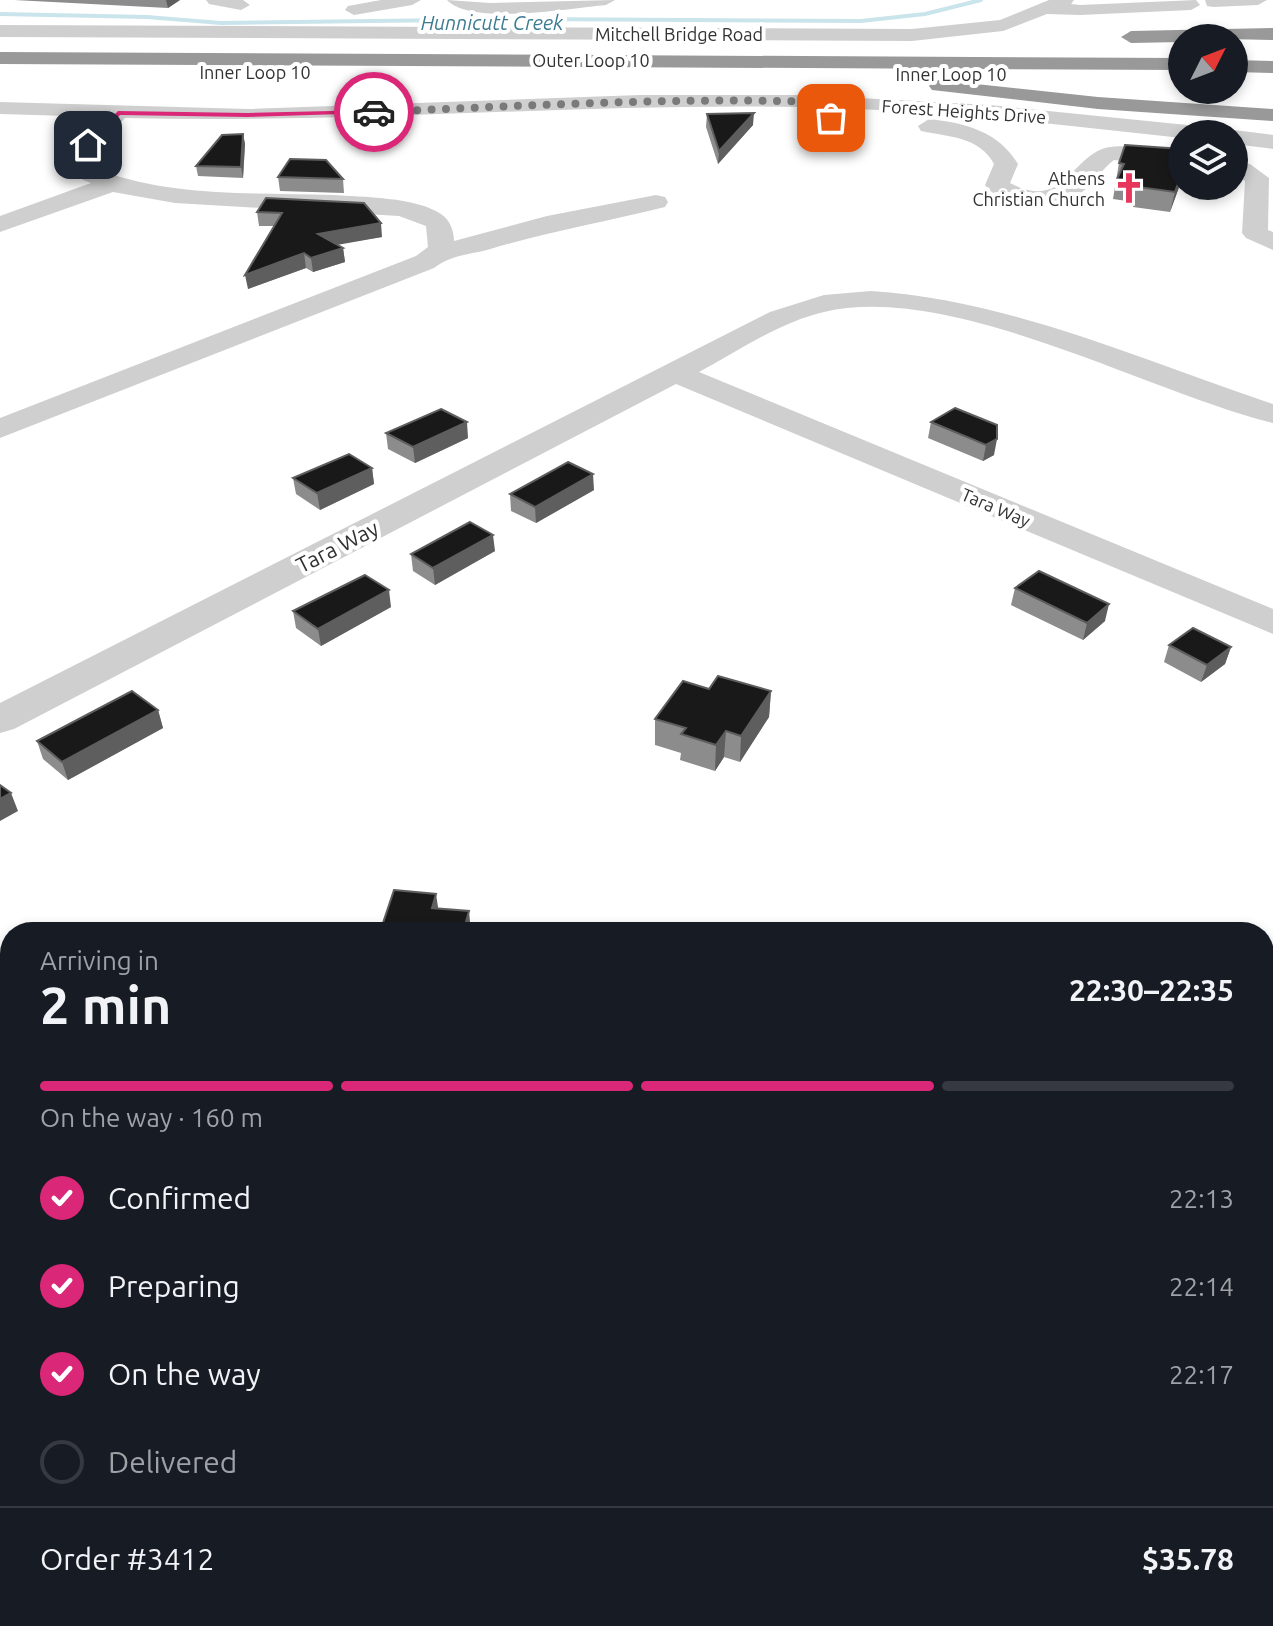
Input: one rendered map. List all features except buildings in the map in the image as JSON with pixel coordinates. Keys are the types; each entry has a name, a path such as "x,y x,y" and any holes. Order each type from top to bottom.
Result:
{"highway":[{"path":"1109,38 1273,34"},
{"path":"770,67 1031,44"},
{"name":"Outer Loop 10","path":"0,58 770,67 1168,64"},
{"path":"1248,66 1273,67"},
{"path":"770,67 1273,115"},
{"name":"Inner Loop 10","path":"0,72 770,67 1168,77"},
{"path":"1248,78 1273,79"}],"street":[{"path":"215,0 241,5"},
{"path":"346,19 412,0"},
{"path":"456,0 474,7 490,8 527,7 538,2 606,0"},
{"name":"Mitchell Bridge Road","path":"0,31 346,19 912,35 1003,25 1065,0"},
{"path":"1046,8 1080,10 1115,4 1191,5 1186,0"},
{"path":"1213,2 1258,0"},
{"name":"Forest Heights Drive","path":"0,108 248,115 690,100 824,102 990,111 1168,130"},
{"path":"824,102 825,114 841,121 943,127 978,138 1005,160 1005,170 997,185 1016,194 1070,190 1111,153 1168,159"},
{"path":"118,113 80,154 79,160 90,178 109,185 178,196 363,203 404,208 424,214 436,222 441,231 441,250"},
{"path":"1248,139 1273,142"},
{"path":"1248,173 1257,178 1255,233 1273,242"},
{"path":"0,224 109,185"},
{"path":"0,429 425,262 441,250 468,247 547,224 656,202"},
{"name":"Tara Way","path":"0,720 801,309 839,301 886,301 952,311 1026,329 1273,414"},
{"name":"Tara Way","path":"674,372 1273,623"}],"waterway":[{"name":"Hunnicutt Creek","path":"0,14 147,17 221,23 529,19 861,21 925,14 981,0"}],"way so far":[{"path":"374,112 640,101 787,101 824,102 823,110 831,118"}],"place":[{"name":"Athens Christian Church","path":"1129,188"}],"route":[{"path":"88,145 118,113 248,115 374,112"}]}
